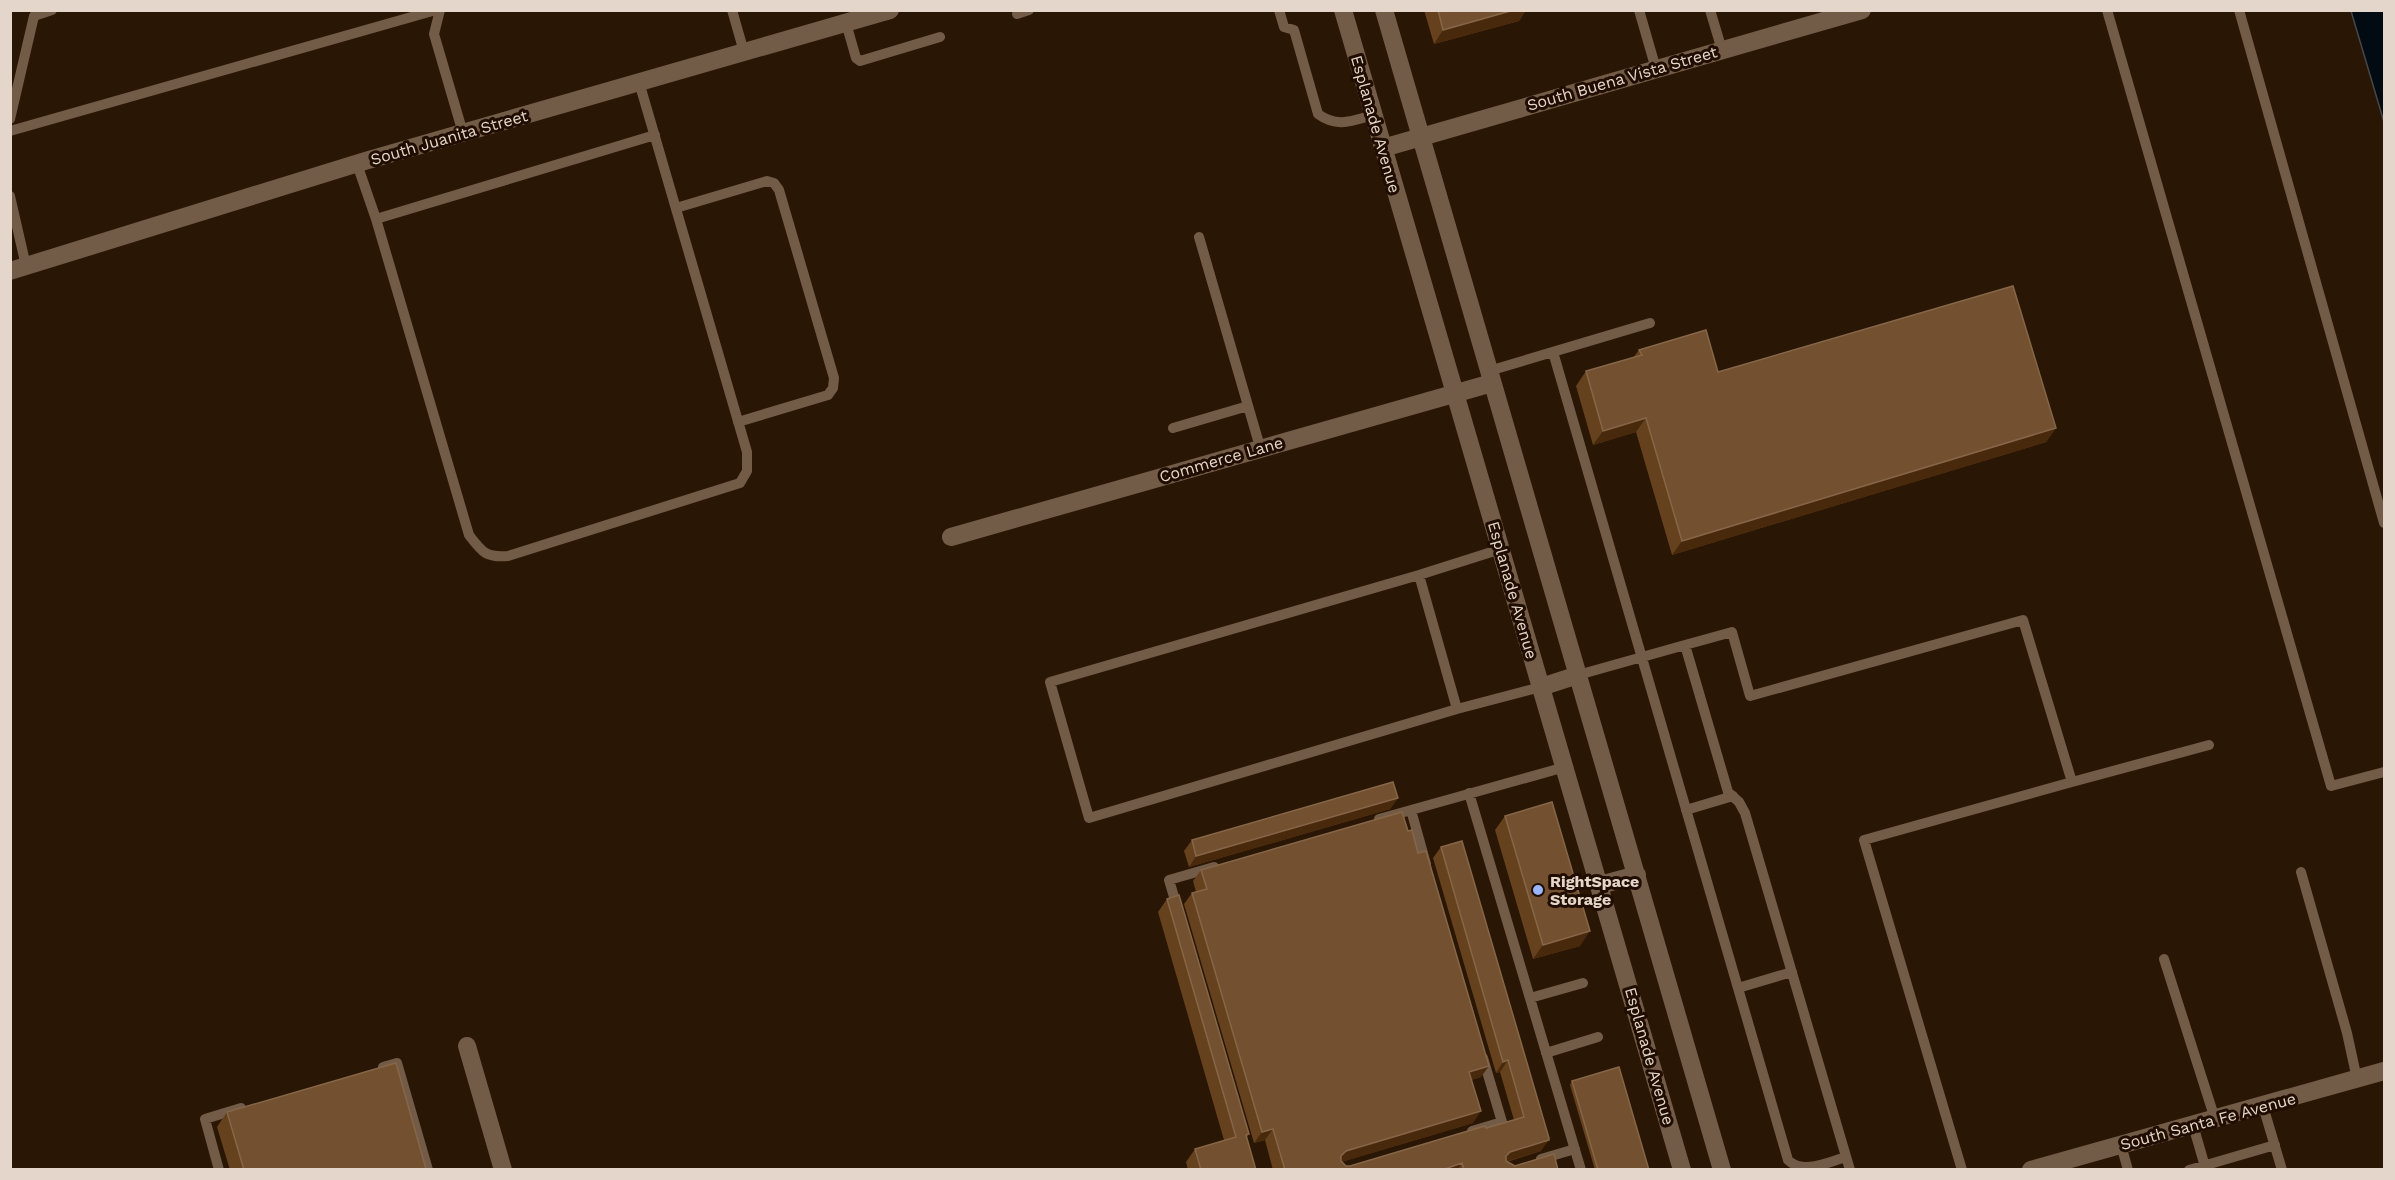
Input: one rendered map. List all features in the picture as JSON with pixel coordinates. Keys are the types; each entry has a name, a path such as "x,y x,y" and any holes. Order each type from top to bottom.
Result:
{"street":[{"name":"South Juanita Street","path":"18,268 357,164 890,10"},
{"name":"Esplanade Avenue","path":"1343,10 1682,1170"},
{"path":"1383,10 1722,1170"},
{"name":"South Buena Vista Street","path":"1383,148 1862,10"},
{"name":"Commerce Lane","path":"951,537 1455,393 1491,377"},
{"path":"1541,687 1578,675"},
{"path":"1600,885 1637,875"},
{"path":"467,1046 503,1170"},
{"name":"South Santa Fe Avenue","path":"2031,1170 2385,1071"}],"lane":[{"path":"10,119 34,16 52,10"},
{"path":"10,131 438,10 434,34 463,133"},
{"path":"732,10 744,52"},
{"path":"1017,14 1029,10"},
{"path":"1279,10 1284,27 1293,30 1318,114 1327,121 1341,124 1373,115"},
{"path":"1639,10 1656,69"},
{"path":"1710,10 1722,50"},
{"path":"2107,10 2331,786 2385,772"},
{"path":"2239,10 2385,523"},
{"path":"846,23 856,58 860,61 940,37"},
{"path":"357,164 376,219 470,535 480,550 487,554 493,557 508,556 740,483 747,471 747,453 639,82"},
{"path":"376,219 655,135"},
{"path":"676,208 767,181 774,183 779,190 834,378 833,388 828,395 738,422"},
{"path":"10,195 18,268"},
{"path":"1199,237 1260,447"},
{"path":"1491,377 1553,352 1650,324"},
{"path":"1553,352 1788,1160 1794,1166 1803,1168 1846,1157"},
{"path":"1173,428 1248,406"},
{"path":"1501,549 1050,682 1056,705 1089,818 1457,709 1541,687"},
{"path":"1419,574 1457,709"},
{"path":"1578,675 1732,632 1750,696 2023,620 2072,782"},
{"path":"1685,645 1728,792 1745,813 1850,1170"},
{"path":"1962,1170 1864,840 2209,745"},
{"path":"1365,823 1565,767"},
{"path":"1469,793 1581,1170"},
{"path":"1686,810 1733,796"},
{"path":"1411,810 1430,877"},
{"path":"1182,925 1169,880 1227,863"},
{"path":"2301,872 2348,1033 2357,1079"},
{"path":"2164,959 2216,1119"},
{"path":"1738,988 1792,972"},
{"path":"1530,998 1583,983"},
{"path":"1546,1053 1598,1037"},
{"path":"1459,1135 1502,1122 1479,1044"},
{"path":"374,1070 397,1063 428,1170"},
{"path":"219,1170 205,1119 250,1106"},
{"path":"2263,1106 2282,1170"},
{"path":"2193,1125 2205,1167"},
{"path":"2121,1145 2128,1170"},
{"path":"2189,1170 2275,1145"},
{"path":"1525,1164 1575,1149"}],"shaded area":[{"path":"2351,11 2384,11 2384,122"}],"building":[{"path":"1438,10 1514,10 1443,30"},
{"path":"2013,286 2056,428 1682,541 1646,418 1603,431 1586,371 1642,355 1639,350 1706,330 1718,372"},
{"path":"1393,782 1398,798 1196,856 1192,840"},
{"name":"RightSpace Storage","path":"1552,802 1590,931 1543,945 1505,816"},
{"path":"1402,812 1408,831 1412,830 1418,853 1426,851 1489,1066 1469,1072 1481,1111 1346,1151 1341,1156 1341,1161 1346,1166 1350,1166 1485,1126 1486,1128 1524,1117 1508,1060 1503,1062 1441,847 1462,841 1549,1138 1549,1140 1510,1152 1506,1156 1506,1161 1515,1166 1554,1154 1558,1170 1464,1170 1462,1163 1442,1170 1285,1170 1273,1129 1262,1132 1192,893 1207,889 1201,870"},
{"path":"1179,895 1249,1134 1246,1135 1256,1170 1201,1170 1195,1149 1236,1137 1167,899"},
{"path":"396,1063 426,1169 244,1170 227,1112"},
{"path":"1619,1067 1649,1170 1598,1170 1572,1081"}],"place":[{"name":"RightSpace Storage","path":"1538,890"}]}
